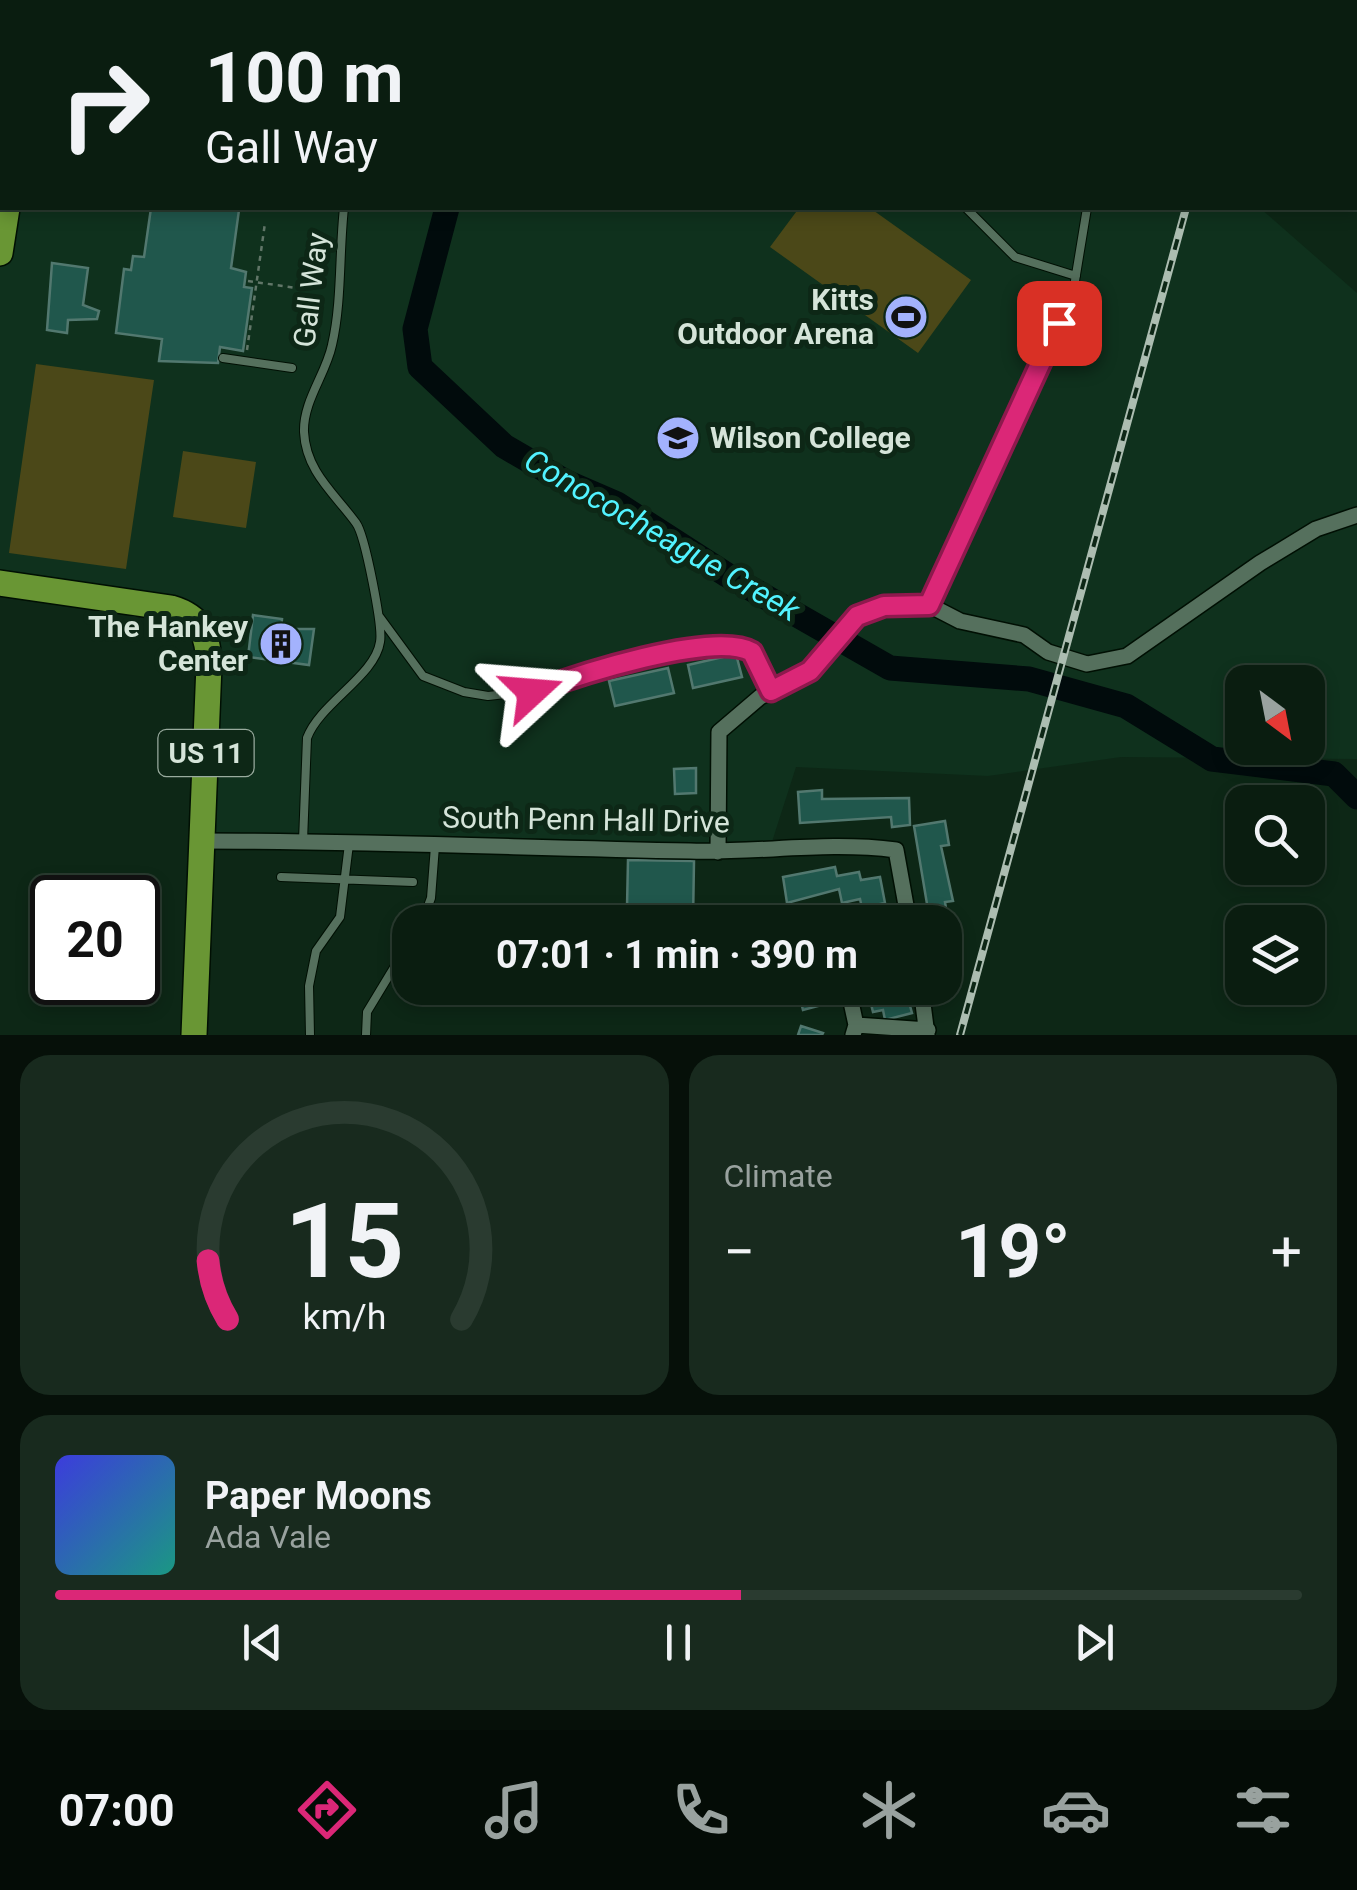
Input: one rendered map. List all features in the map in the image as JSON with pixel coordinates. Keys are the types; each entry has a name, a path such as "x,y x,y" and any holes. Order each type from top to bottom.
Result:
{"main road":[{"path":"0,254 7,210"},
{"name":"US 11","path":"0,583 171,608 190,615 203,629 209,665 194,1035"}],"street":[{"path":"718,852 715,771 719,732 771,691 815,665 857,616 884,606 929,605 960,621 1024,635 1048,652 1087,664 1127,656 1260,563 1316,529 1357,515"},
{"name":"South Penn Hall Drive","path":"202,841 718,852 821,844 896,850 906,905"},
{"path":"851,1005 855,1030 928,1032 924,1005"}],"lane":[{"name":"Gall Way","path":"344,210 332,345 306,413 304,432 315,473 359,526 368,551 376,612 424,676 464,692 532,692 643,658 734,645 752,652 771,691"},
{"path":"968,210 1015,256 1076,276"},
{"path":"929,605 1073,293 1086,210"},
{"path":"223,358 292,368"},
{"path":"303,843 307,738 313,723 380,648 376,612"},
{"path":"310,1035 309,986 316,951 340,917 349,844"},
{"path":"428,905 435,846"},
{"path":"281,877 412,882"},
{"path":"366,1035 367,1012 392,971"}],"path":[{"path":"245,361 266,223"},
{"path":"248,281 303,289"}],"shaded area":[{"name":"Wilson College","path":"7,210 1262,210 1357,293 1357,759 1325,759 1325,665 1225,665 1225,758 1121,757 988,776 796,767 770,848 202,841 198,621 0,583 0,253"},
{"name":"Kitts Outdoor Arena","path":"798,210 873,210 971,280 918,353 770,247"},
{"path":"36,364 154,380 126,569 9,553"},
{"path":"183,451 256,462 246,528 173,517"}],"building":[{"path":"151,210 239,210 231,268 246,272 244,287 252,288 243,351 220,347 218,363 159,361 162,339 116,333 124,269 131,270 133,256 144,257"},
{"path":"52,263 88,268 83,305 99,311 97,319 68,320 67,333 47,330"},
{"name":"The Hankey Center","path":"253,615 282,619 281,629 314,629 309,665 248,657"},
{"path":"736,654 742,677 693,688 688,665"},
{"path":"668,668 674,693 615,706 609,681"},
{"path":"696,768 696,793 675,794 674,769"},
{"path":"822,790 822,799 909,798 910,825 892,827 891,817 800,823 798,792"},
{"path":"945,821 949,845 941,846 953,901 945,905 927,905 914,826"},
{"path":"628,860 694,861 693,905 627,905"},
{"path":"835,867 837,876 859,872 861,880 880,877 885,903 861,905 860,899 842,903 839,889 787,903 783,877"},
{"path":"871,1005 910,1005 912,1013 885,1020 883,1010 873,1012"},
{"path":"801,1026 823,1033 798,1035"}],"waterway":[{"name":"Conococheague Creek","path":"446,210 415,329 420,367 504,446 566,482 617,504 727,575 890,668 1029,679 1126,706 1212,759 1334,774 1357,797"}],"railway":[{"path":"960,1035 1185,210"}],"place":[{"name":"Kitts Outdoor Arena","path":"906,317"},
{"name":"Wilson College","path":"678,438"},
{"name":"The Hankey Center","path":"281,644"}],"route":[{"path":"532,692 643,658 734,645 752,652 771,691 810,671 857,616 884,606 929,605 1059,323"}]}
